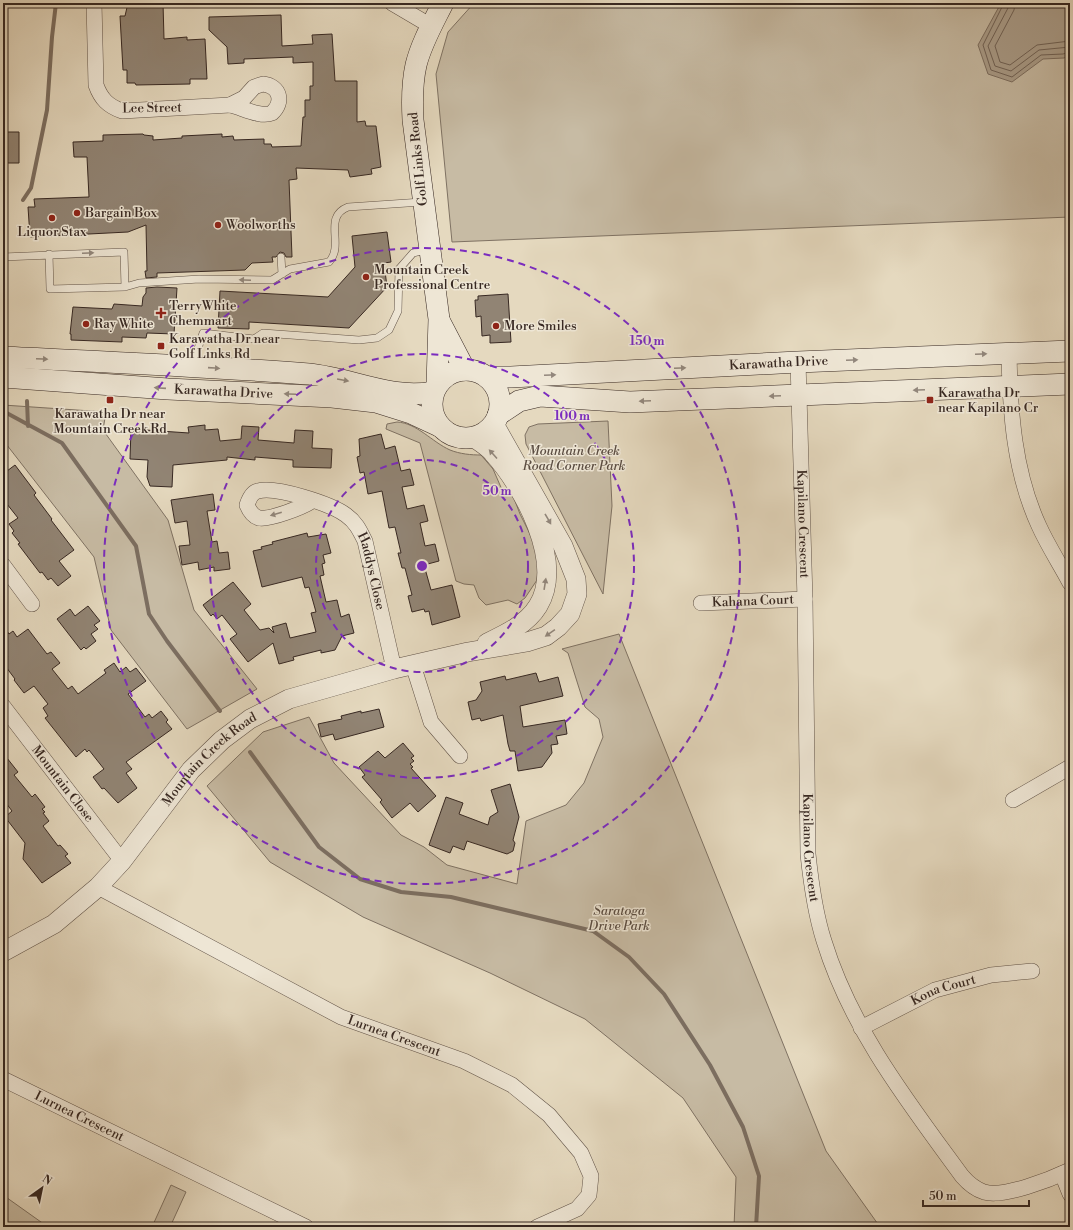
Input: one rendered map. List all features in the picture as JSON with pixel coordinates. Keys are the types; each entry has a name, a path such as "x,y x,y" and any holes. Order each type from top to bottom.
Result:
{"main road":[{"name":"Golf Links Road","path":"435,388 439,320 413,120 412,96 416,65 431,26 442,3"},
{"name":"Golf Links Road","path":"439,320 465,370"},
{"name":"Karawatha Drive","path":"487,377 1070,351"},
{"name":"Karawatha Drive","path":"3,357 193,366 311,375 364,384 401,394 419,394 435,388"},
{"path":"496,419 500,405 499,394 487,377 477,371 465,370 454,372 444,377 435,388 432,409 439,426 455,437 474,438 488,430 496,419 519,401 540,396 630,402 1070,384"},
{"name":"Karawatha Drive","path":"3,377 168,389 332,396 376,402 411,412 439,426"}],"street":[{"name":"Lee Street","path":"94,3 96,85 100,96 110,107 122,111 230,105"},
{"path":"392,3 431,26"},
{"path":"1008,353 1009,386 1014,441 1021,474 1039,526 1070,583"},
{"name":"Kapilano Crescent","path":"798,362 805,599 808,854 812,887 823,940 842,988 861,1028 891,1079 962,1176 972,1186 985,1192 1001,1192 1028,1187 1066,1172"},
{"name":"Mountain Creek Road","path":"3,952 54,924 98,887 122,861 191,770 222,740 250,719 289,699 394,669 468,652 527,642 546,636 558,627 570,614 577,594 576,579 563,546 496,419"},
{"name":"Mountain Creek Road","path":"468,652 507,634 527,619 539,606 545,588 547,569 543,543 520,489 493,452 474,438"},
{"name":"Haddys Close","path":"312,501 335,508 346,514 357,524 365,541 394,669"},
{"path":"3,565 32,604"},
{"name":"Kahana Court","path":"701,603 805,599"},
{"path":"414,665 431,722 460,756"},
{"name":"Mountain Close","path":"3,706 122,861"},
{"path":"1013,800 1070,767"},
{"name":"Lurnea Crescent","path":"98,887 340,1017 464,1061 512,1085 549,1115 581,1153 591,1176 589,1195 577,1210 537,1227"},
{"name":"Kona Court","path":"861,1028 935,990 991,975 1032,971"},
{"name":"Lurnea Crescent","path":"3,1079 306,1227"},
{"path":"1066,1172 1070,1194"}],"lane":[{"path":"49,254 50,289 125,287 139,283 199,279 272,280 290,269 329,262 334,256 336,249 334,222 343,208 423,202"},
{"path":"193,366 203,333 254,339 263,333 359,340 377,338 389,330 398,311 399,269 413,253 430,249"},
{"path":"3,257 124,252 125,287"},
{"path":"281,257 282,274"}],"green space":[{"path":"474,3 1070,3 1070,217 452,242 436,74 448,32"},
{"path":"3,405 106,412 103,430 168,520 194,610 257,689 187,729 111,630 94,557 3,440"},
{"name":"Mountain Creek Road Corner Park","path":"608,421 612,506 603,594 526,444 525,435 529,427 538,424"},
{"path":"397,422 404,423 418,429 443,447 450,450 466,454 481,455 493,469 503,492 512,493 520,514 540,554 537,580 525,598 517,604 508,600 486,605 479,598 474,585 456,581 420,443 386,429 387,424"},
{"name":"Saratoga Drive Park","path":"619,634 826,1151 880,1227 734,1227 736,1177 683,1098 585,1019 490,973 363,917 270,862 207,786 263,732 309,717 334,763 401,835 424,847 447,865 517,884 526,821 566,805 584,783 603,737 599,719 585,707 568,653 562,649"},
{"path":"171,1185 186,1192 170,1227 152,1227"},
{"path":"3,1195 48,1227 3,1227"}],"water":[{"path":"1001,3 1070,3 1070,55 1064,58 1043,59 1012,82 988,74 978,45"}],"building":[{"path":"128,3 163,3 164,39 187,37 187,40 205,39 207,79 190,79 190,84 136,85 135,83 127,83 127,70 123,70 120,16 125,16"},
{"path":"281,15 282,46 313,44 312,35 332,34 335,81 357,81 357,122 365,121 366,126 376,126 381,167 371,169 372,174 350,177 348,170 296,168 297,179 289,180 292,257 286,257 284,253 280,252 276,257 272,257 273,262 252,263 245,270 157,273 157,277 146,278 146,225 128,232 30,237 28,207 35,207 34,199 89,197 87,157 74,157 73,142 103,141 103,135 143,134 153,136 153,140 182,138 182,136 222,134 222,137 233,136 234,140 264,139 264,144 271,144 272,147 301,146 303,117 305,117 305,100 310,100 310,86 313,86 313,62 293,63 293,57 244,59 244,63 228,64 227,47 209,30 209,17"},
{"path":"3,132 19,132 19,163 3,163"},
{"name":"Mountain Creek Professional Centre","path":"387,232 391,262 384,263 387,287 349,328 249,322 249,329 218,328 220,291 328,297 355,267 352,236"},
{"path":"146,288 177,288 174,334 147,333 146,338 122,337 122,342 71,340 70,334 73,307 112,309 114,304 142,306"},
{"name":"More Smiles","path":"508,294 511,342 490,343 490,335 482,336 481,316 476,317 475,300 478,300 478,296"},
{"path":"205,425 205,430 218,429 220,441 241,439 242,426 259,427 258,440 294,443 295,430 313,431 312,448 332,449 331,468 293,467 293,460 255,457 255,460 227,457 227,460 173,465 172,487 150,486 147,477 148,460 130,459 131,429 189,433 188,427"},
{"path":"381,434 385,449 395,446 401,471 410,469 414,485 402,487 407,509 424,505 428,521 420,523 425,546 435,544 439,561 424,565 431,590 452,585 460,617 432,625 429,611 425,612 424,609 412,612 408,596 412,595 405,568 402,568 398,553 401,553 395,527 389,528 382,491 368,494 364,472 360,473 357,457 360,456 359,439"},
{"path":"15,465 36,493 34,495 52,519 51,520 74,550 59,561 71,576 58,586 51,578 48,580 42,572 40,573 18,544 20,543 12,533 14,531 9,524 18,518 3,499 3,474"},
{"path":"213,494 215,510 207,511 212,542 217,541 219,553 228,552 230,569 214,571 214,567 199,570 198,562 182,565 179,546 190,545 187,521 175,523 171,500"},
{"path":"307,533 308,537 326,534 331,553 323,555 325,563 322,564 324,575 320,576 326,602 337,600 341,617 349,614 354,633 342,636 335,650 321,653 321,650 293,657 294,660 279,664 273,643 248,662 230,639 237,634 222,615 217,619 213,614 211,616 203,605 233,582 251,604 244,610 260,630 269,628 274,633 272,627 286,623 290,638 316,632 311,613 316,612 309,587 305,588 302,577 262,587 253,551 273,544 272,542"},
{"path":"88,606 100,621 94,625 98,629 91,634 96,641 86,649 84,647 81,650 57,619 70,609 75,616"},
{"path":"3,625 9,634 13,631 17,637 28,629 47,654 51,652 60,663 52,669 68,689 72,686 78,694 106,673 104,670 114,663 120,672 126,667 130,672 136,668 146,681 128,694 145,717 149,714 152,718 161,711 168,720 166,722 172,729 126,762 132,769 126,773 137,788 118,803 104,788 102,789 93,777 104,769 89,750 87,752 85,749 76,757 45,718 48,716 43,708 48,704 34,686 24,693 3,663 3,660 8,657 3,651"},
{"path":"536,673 539,682 558,677 563,696 520,706 523,727 565,720 567,734 556,736 558,744 551,745 552,753 542,767 518,771 515,751 510,751 508,744 503,715 481,721 480,718 472,720 468,702 476,700 482,691 480,682 505,676 506,680"},
{"path":"379,709 384,727 335,740 333,734 321,737 318,724 342,719 341,716 361,711 361,713"},
{"path":"403,743 414,756 411,758 414,761 410,764 413,767 411,768 436,796 418,812 410,803 392,818 380,802 382,800 362,777 365,775 359,767 378,751 385,758"},
{"path":"3,753 18,772 14,775 32,797 35,794 45,807 42,809 45,812 43,813 49,821 43,826 58,846 60,845 68,854 65,856 71,863 42,883 23,859 25,843 5,817 12,811 3,799"},
{"path":"510,784 519,817 513,840 515,843 513,851 507,854 467,841 464,850 453,846 450,853 429,845 446,797 463,803 459,814 488,825 490,817 498,812 491,790"}],"waterway":[{"path":"23,200 31,188 47,110 56,3"},
{"path":"27,401 28,426"},
{"path":"3,411 62,443 136,546 149,614 167,641 220,711"},
{"path":"250,752 319,847 360,879 401,892 451,897 593,931 629,957 664,994 710,1065 743,1127 759,1176 756,1227"}],"place":[{"name":"Bargain Box","path":"77,213"},
{"name":"Liquor Stax","path":"52,218"},
{"name":"Woolworths","path":"218,225"},
{"name":"Mountain Creek Professional Centre","path":"366,277"},
{"name":"TerryWhite Chemmart","path":"161,313"},
{"name":"Ray White","path":"86,324"},
{"name":"More Smiles","path":"496,326"},
{"name":"Karawatha Dr near Golf Links Rd","path":"161,346"},
{"name":"Karawatha Dr near Mountain Creek Rd","path":"110,400"},
{"name":"Karawatha Dr near Kapilano Cr","path":"930,400"}]}
